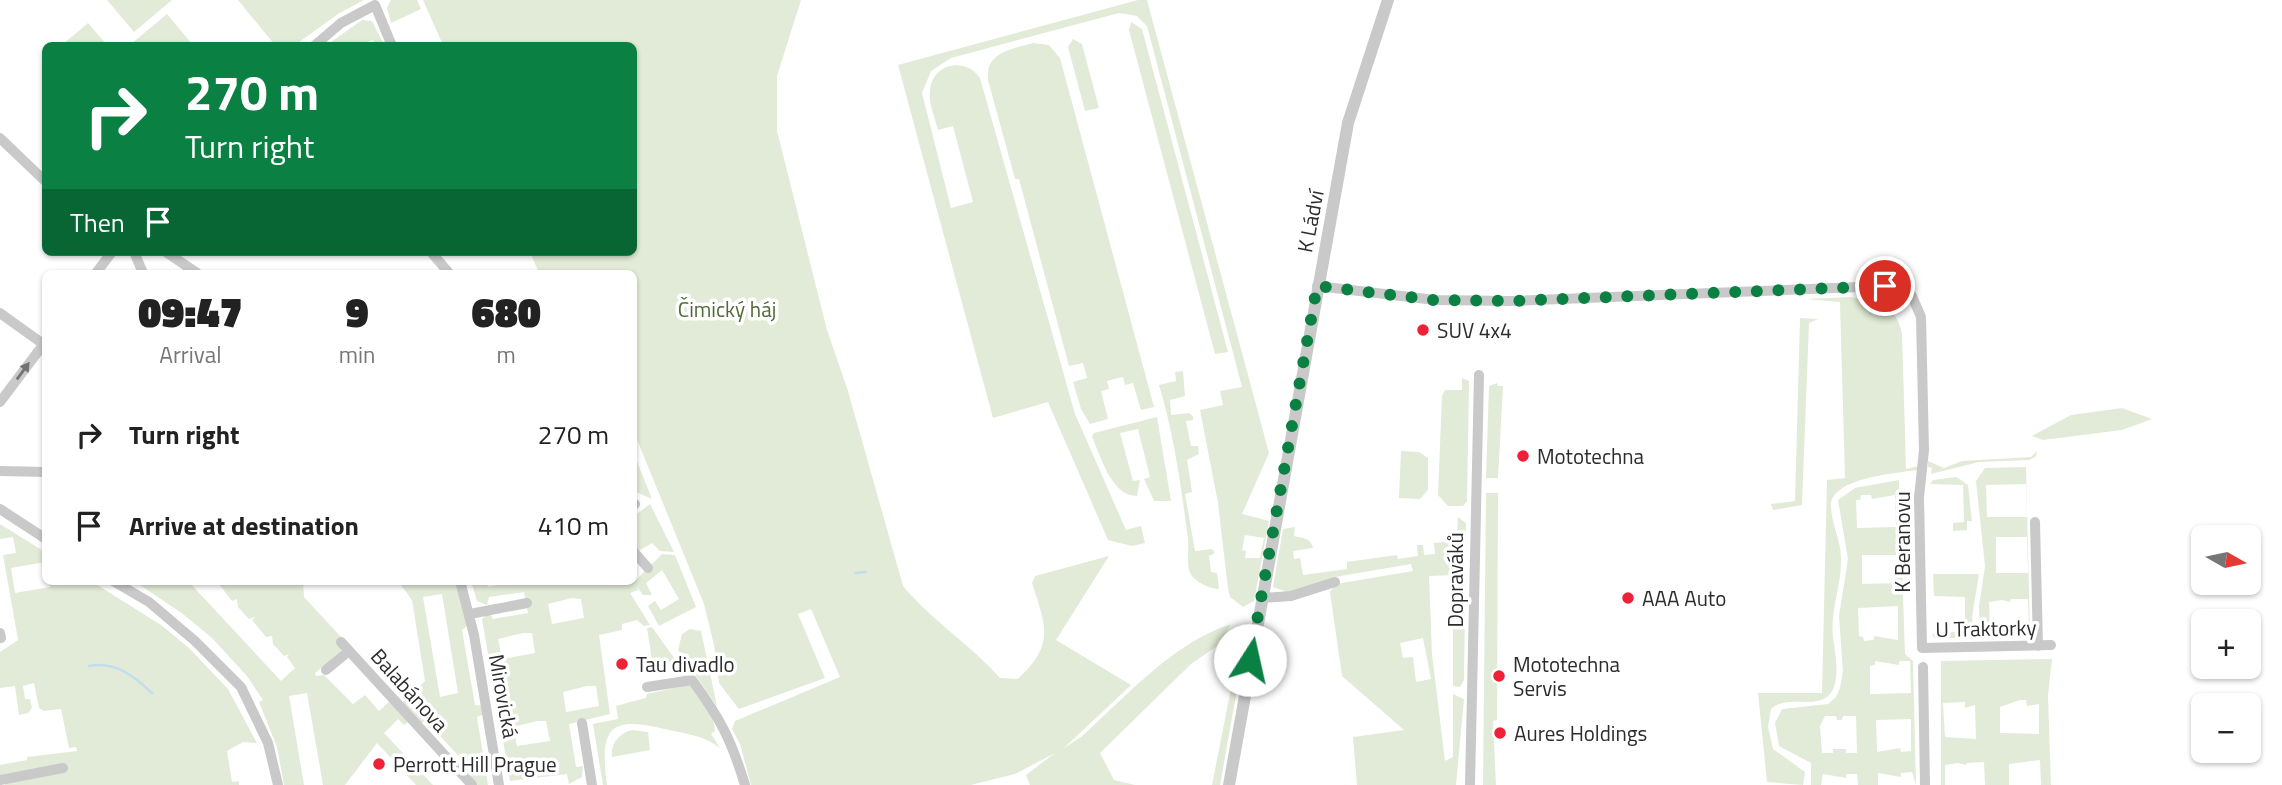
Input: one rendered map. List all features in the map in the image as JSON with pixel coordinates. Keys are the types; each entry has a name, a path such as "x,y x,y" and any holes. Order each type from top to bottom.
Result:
{"street":[{"name":"K Ládví","path":"1229,785 1348,123 1388,0"},
{"path":"319,42 341,23 375,5 390,42"},
{"path":"0,138 42,178"},
{"path":"172,256 193,270"},
{"path":"434,256 446,270"},
{"name":"K Beranovu","path":"1317,286 1434,300 1511,301 1895,287 1912,296 1921,317 1924,436 1919,496 1922,648"},
{"path":"0,313 42,341"},
{"path":"0,402 42,347"},
{"name":"Dopraváků","path":"1470,785 1479,375"},
{"path":"0,471 42,472"},
{"path":"0,509 42,537"},
{"path":"2035,522 2038,646"},
{"path":"637,555 648,568"},
{"path":"1261,597 1291,596 1335,582"},
{"path":"120,585 149,602 195,641 241,687 268,743 278,785"},
{"name":"Mirovická","path":"461,585 470,614 499,785"},
{"path":"470,614 527,603"},
{"name":"Balabánova","path":"341,642 472,785"},
{"name":"U Traktorky","path":"1922,648 2051,645"},
{"name":"Balabánova","path":"326,670 349,651"},
{"path":"1923,667 1925,785"},
{"path":"647,687 692,680 722,721 732,742 745,785"},
{"path":"582,723 592,785"},
{"path":"0,780 63,768"}],"green space":[{"path":"107,0 172,0 134,32"},
{"path":"238,0 364,0 338,14 299,42 273,42"},
{"path":"391,0 417,0 421,9 391,23 387,8"},
{"name":"Čimický háj","path":"423,0 801,0 777,76 777,131 827,330 848,391 903,586 1000,678 1018,679 1038,655 1044,634 1041,612 1032,583 1035,576 1109,556 1056,640 1131,685 1064,748 1081,737 1169,658 1209,633 1231,624 1220,644 1191,664 1100,753 1114,780 1135,785 1030,785 1026,775 1055,753 1015,774 971,785 751,785 740,744 732,729 735,721 840,677 811,609 798,614 825,678 739,709 719,683 714,645 704,604 637,439 637,270 538,270 532,256 637,256 637,42 442,42"},
{"path":"1138,0 1147,0 1269,453 1242,514 1269,521 1254,601 1243,607 1230,597 1218,503 1200,410 1223,405 1220,391 1242,387 1147,26 1137,16 1119,13 951,58 931,71 922,93 951,208 973,202 953,126 938,130 931,105 932,81 943,69 958,65 974,71 980,78 1075,414 1126,530 1141,526 1145,543 1132,546 1108,540 1048,402 993,418 898,65","holes":["1245,535 1264,538 1260,558 1245,558 1246,551 1242,550"]},
{"path":"167,14 190,42 133,42"},
{"path":"362,20 372,21 382,42 373,40 331,42"},
{"path":"1131,22 1142,29 1228,352 1215,354 1129,30"},
{"path":"88,23 104,42 66,42"},
{"path":"1073,39 1082,44 1099,108 1085,111 1068,47"},
{"path":"1033,43 1049,45 1060,58 1154,407 1141,410 1133,383 1125,385 1123,377 1107,381 1109,389 1101,391 1108,419 1090,424 1081,409 1073,382 1087,378 1083,363 1069,366 1019,179 1015,179 988,80 991,63 1001,53"},
{"path":"1851,297 1877,303 1891,311 1899,324 1902,334 1906,469 1919,466 1917,470 1881,475 1852,483 1834,497 1831,512 1841,558 1833,627 1835,682 1830,694 1824,699 1785,703 1771,709 1768,727 1773,749 1805,772 1803,785 1767,782 1758,693 1822,693 1827,480 1845,478 1840,302 1806,299"},
{"path":"1800,318 1818,319 1809,323 1802,505 1773,510 1771,504 1795,501"},
{"path":"1183,371 1185,396 1170,400 1171,415 1189,413 1193,416 1193,420 1186,421 1191,446 1198,446 1199,454 1187,460 1192,492 1185,494 1195,551 1212,549 1215,553 1209,556 1211,572 1217,573 1219,589 1201,583 1189,570 1188,538 1180,480 1159,385 1176,381 1175,372"},
{"path":"1462,378 1469,381 1467,501 1463,506 1448,506 1438,495 1442,396 1445,390 1462,390"},
{"path":"1497,383 1498,386 1503,386 1498,478 1486,478 1489,386"},
{"path":"2122,408 2152,419 2122,430 2043,440 2032,436 2071,415"},
{"path":"1157,417 1171,501 1154,501 1144,479 1150,477 1138,429 1120,433 1133,481 1140,480 1137,496 1128,494 1114,482 1092,437 1094,433"},
{"path":"1401,451 1419,452 1428,458 1428,490 1420,499 1399,498"},
{"path":"2037,451 2036,456 2030,460 1979,462 1931,474 1932,468 1928,467 1928,461 1944,468 1962,461 2031,457"},
{"path":"637,462 652,499 637,492"},
{"path":"2026,467 2030,633 2027,636 1980,636 1979,606 1985,566 1976,481 1985,468","holes":["2026,484 2027,517 1987,517 1986,485","1996,537 2027,537 2028,573 1996,573","2011,599 2028,599 2029,630 2016,628 2016,634 1993,632 1990,628 1989,602 2010,602"]},
{"path":"1956,477 1968,485 1972,521 1967,521 1967,530 1953,531 1953,523 1964,522 1963,485 1930,484 1933,480"},
{"path":"1899,480 1905,654 1913,661 1916,785 1912,772 1901,773 1901,777 1878,773 1878,785 1858,785 1857,774 1846,774 1846,778 1823,774 1821,785 1811,785 1811,763 1779,746 1775,723 1782,709 1828,704 1836,697 1840,688 1843,671 1839,616 1848,559 1838,500 1855,488","holes":["1861,495 1871,495 1872,499 1895,495 1896,527 1857,528 1856,500 1860,500","1862,555 1897,555 1897,583 1862,584","1898,606 1898,640 1874,636 1874,640 1864,641 1863,637 1859,636 1858,608","1875,661 1899,665 1899,661 1910,661 1911,693 1870,694 1870,666 1875,665","1825,716 1836,716 1837,720 1842,720 1843,716 1856,716 1857,753 1846,753 1846,749 1833,749 1833,753 1822,753 1820,726","1911,719 1911,751 1901,752 1900,748 1877,752 1876,720"]},
{"path":"1486,493 1498,493 1497,720 1493,721 1496,785 1483,785"},
{"path":"650,504 674,552 660,551 652,543 639,551 637,514"},
{"path":"1458,517 1466,523 1464,680 1460,687 1453,686 1453,575 1429,576 1432,654 1445,761 1453,757 1453,694 1464,699 1456,785 1357,785 1353,737 1404,730 1342,676 1330,592 1336,584 1413,571 1411,564 1335,577 1290,593 1273,587 1283,529 1295,527 1294,536 1306,539 1312,545 1313,548 1293,551 1294,559 1300,558 1303,575 1347,569 1347,562 1397,555 1398,559 1418,556 1417,545 1423,545 1424,555 1435,554 1434,543 1453,541 1457,535","holes":["1423,638 1431,679 1416,682 1413,657 1403,658 1400,643"]},
{"path":"0,524 42,550 42,563 11,568 15,593 50,585 97,585 161,625 189,648 228,689 257,743 243,742 227,751 232,782 239,781 239,785 5,785 4,781 0,781 0,765 27,760 27,757 77,751 76,747 69,748 61,709 44,711 39,708 34,683 23,686 25,699 30,699 32,708 28,713 19,715 15,686 0,688 0,652 18,640 3,555 16,553 13,537 0,539"},
{"path":"662,554 675,555 696,607 659,626 648,606 655,601 661,610 679,599 662,570 646,583 652,595 643,595 637,587 638,590 630,593 650,625 644,626 637,620 622,624 622,630 599,635 610,714 569,724 576,767 583,766 582,777 569,784 567,774 510,781 482,619 489,612 493,619 528,613 524,592 489,597 487,605 477,601 472,585 637,585 637,579","holes":["572,598 581,599 584,618 552,624 548,604","532,633 535,653 502,659 498,639","596,686 599,706 566,712 563,692","546,721 550,741 517,746 513,727"]},
{"path":"1933,574 1979,574 1972,617 1974,638 1934,638 1932,634 1965,631 1965,597 1934,596"},
{"path":"140,585 192,585 281,681 295,668 287,657 289,654 284,656 273,644 272,636 266,637 252,620 255,617 249,619 238,607 237,599 232,601 220,585 303,585 304,597 342,638 341,652 315,673 316,676 324,675 353,704 365,695 379,711 390,701 408,722 404,725 398,719 384,733 433,785 416,785 377,743 345,785 323,785 307,693 289,696 304,785 284,785 277,747 259,702 263,700 247,676 212,638 183,614"},
{"path":"401,585 457,585 468,625 462,630 475,705 483,706 484,714 477,717 488,785 476,785 462,770 469,767 426,721 419,724 400,704 425,681 412,600","holes":["442,594 458,693 440,697 423,597"]},
{"path":"652,627 687,676 671,673 670,664 653,667 647,628"},
{"path":"690,629 701,631 717,706 678,650 682,634"},
{"path":"1244,629 1247,634 1220,785 1212,785 1239,648 1231,646 1235,634"},
{"path":"2052,659 2048,695 2051,785 2041,785 2040,760 2009,764 2009,785 1985,785 1984,762 1945,765 1945,785 1941,785 1941,661","holes":["2026,700 2027,706 2039,704 2039,734 2000,733 2000,707","1965,702 1965,708 1975,705 1976,739 1945,737 1943,703"]},
{"path":"691,684 712,712 715,731 711,734 720,748 689,734 649,726 621,725 613,730 608,738 605,749 607,785 603,785 593,724 618,719 616,706 646,698 647,694"},
{"path":"632,730 648,732 650,750 612,757 617,739"}],"waterway":[{"path":"855,573 866,572"},
{"path":"89,666 107,666 124,671 152,693"}],"place":[{"name":"SUV 4x4","path":"1423,330"},
{"name":"Mototechna","path":"1523,456"},
{"name":"AAA Auto","path":"1628,598"},
{"name":"Tau divadlo","path":"622,664"},
{"name":"Mototechna Servis","path":"1499,676"},
{"name":"Aures Holdings","path":"1500,733"},
{"name":"Perrott Hill Prague","path":"379,764"}],"route":[{"path":"1250,660 1317,286 1434,300 1511,301 1885,286"}]}
